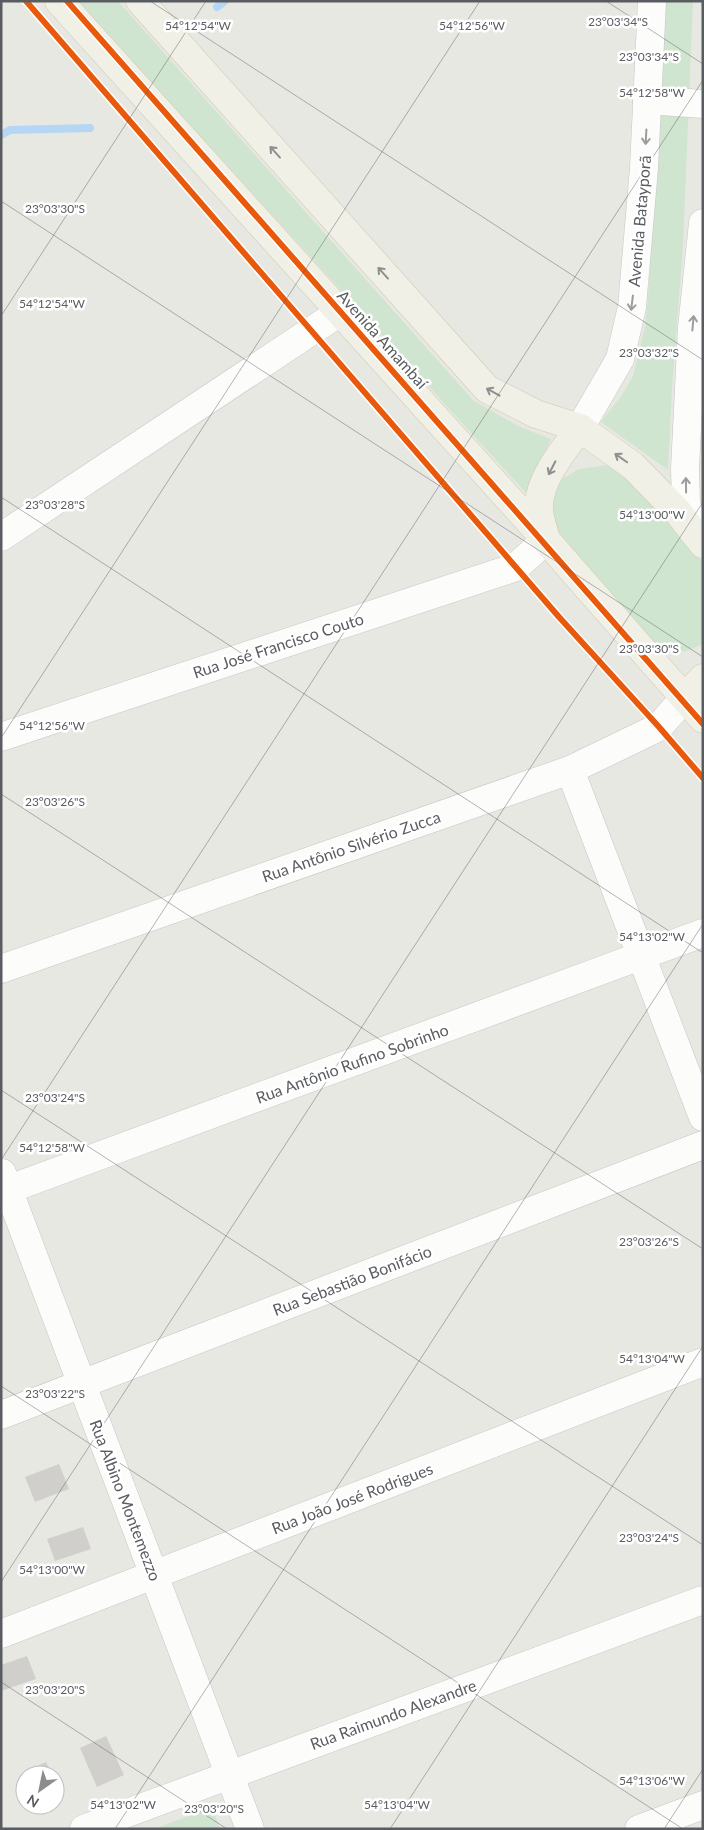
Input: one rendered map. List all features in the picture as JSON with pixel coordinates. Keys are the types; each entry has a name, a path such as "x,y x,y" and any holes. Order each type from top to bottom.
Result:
{"main road":[{"name":"Avenida Amambaí","path":"59,1 546,540 694,687 703,718"},
{"path":"140,1 487,389 536,414 580,428 634,466 677,511 698,538"},
{"path":"546,540 538,504 543,486 556,460 580,428"}],"street":[{"name":"Avenida Batayporã","path":"580,428 620,358 632,307 644,168 652,1"},
{"path":"648,100 703,104"},
{"path":"698,538 686,503 686,469 692,328 703,223"},
{"path":"1,537 340,312"},
{"name":"Rua José Francisco Couto","path":"1,736 516,567 546,540"},
{"name":"Rua Antônio Silvério Zucca","path":"1,969 570,770 659,727 694,687"},
{"path":"570,770 703,1117"},
{"name":"Rua Antônio Rufino Sobrinho","path":"4,1185 703,933"},
{"name":"Rua Sebastião Bonifácio","path":"1,1415 703,1144"},
{"name":"Rua Albino Montemezzo","path":"4,1185 82,1384 250,1829"},
{"name":"Rua João José Rodrigues","path":"1,1634 703,1362"},
{"name":"Rua Raimundo Alexandre","path":"84,1829 703,1600"},
{"path":"639,1829 703,1805"}],"green space":[{"path":"77,1 118,1 473,400 518,426 551,439 527,494"},
{"path":"662,1 693,1 683,245 668,470 601,422 622,395 633,376 645,326 649,285"},
{"path":"607,465 635,482 703,562 703,644 686,651 663,653 550,525 551,493 559,481 579,469"},
{"path":"212,1807 220,1829 154,1829"}],"building":[{"path":"59,1464 69,1489 35,1502 25,1477"},
{"path":"83,1527 91,1549 55,1561 47,1539"},
{"path":"27,1656 36,1679 1,1691 1,1665"},
{"path":"106,1736 124,1775 97,1787 80,1748"}],"waterway":[{"path":"217,7 225,1"},
{"path":"1,135 10,130 90,128"}],"cycle path":[{"path":"26,1 559,617 703,778"},
{"path":"67,1 703,724"}]}
